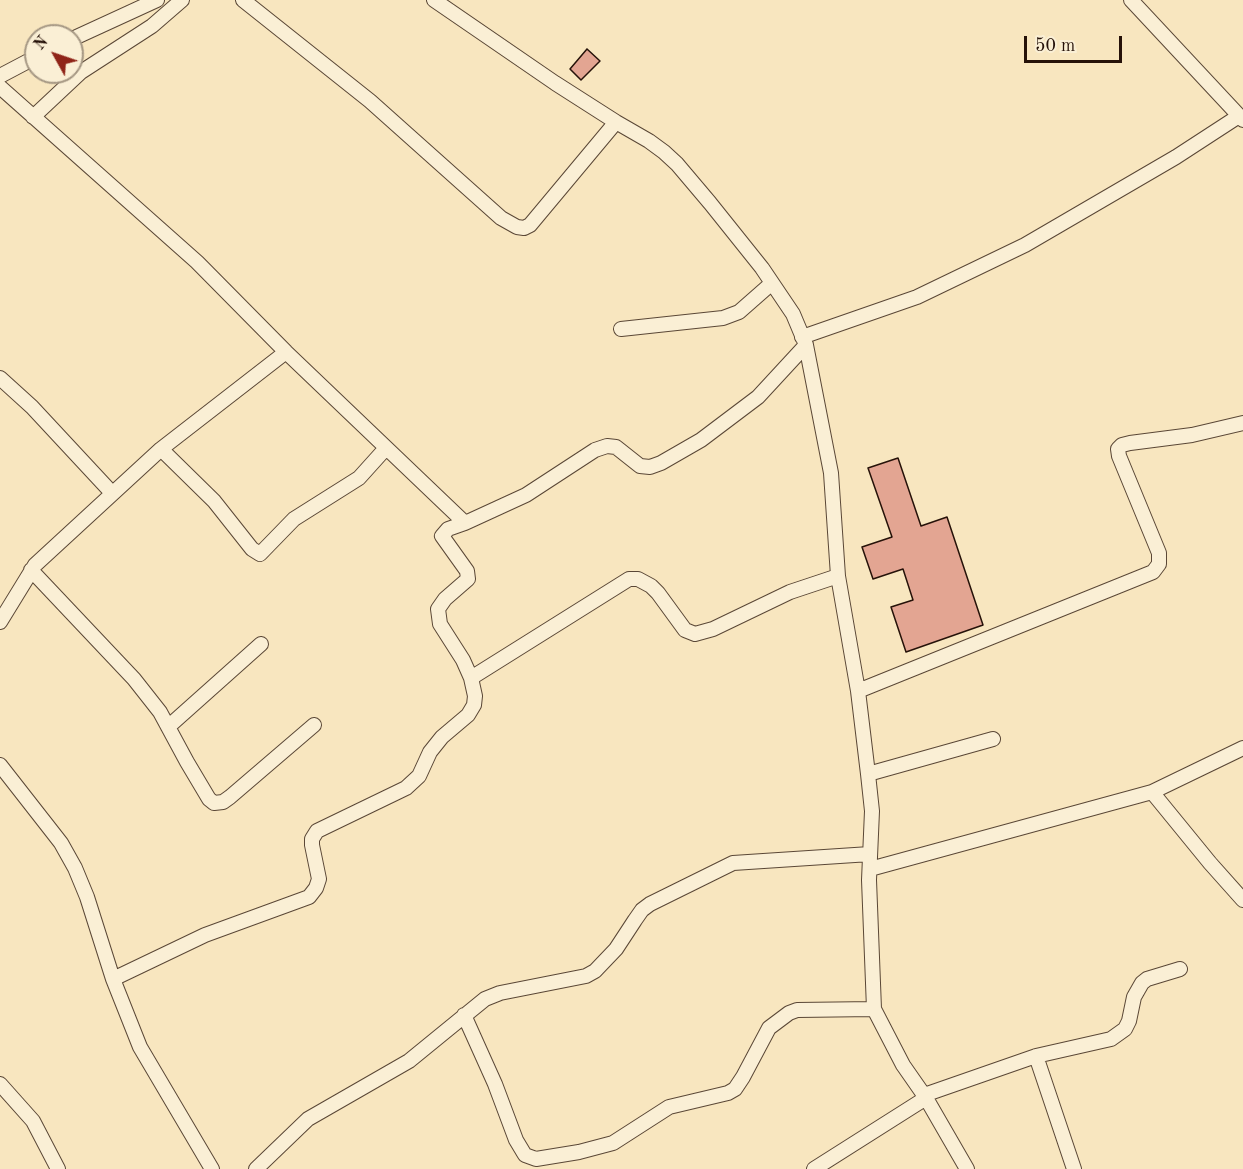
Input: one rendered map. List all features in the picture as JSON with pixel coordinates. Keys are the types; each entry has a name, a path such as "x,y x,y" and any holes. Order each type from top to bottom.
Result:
{"street":[{"path":"84,33 156,0"},
{"path":"33,117 81,72 152,26 182,0"},
{"path":"243,0 370,101 501,218 517,227 524,228 530,225 616,122"},
{"path":"434,0 616,122 649,141 677,164 772,283 793,314 804,341 831,473 838,576 858,691 868,774 872,811 870,869 874,1009 903,1065 925,1097 967,1169"},
{"path":"113,979 205,935 309,897 319,879 312,845 316,832 322,826 406,788 419,776 430,752 442,737 468,715 474,705 475,696 471,678 463,660 440,624 438,616 438,609 445,599 468,579 467,571 442,536 448,529 526,495 595,450 607,446 616,447 640,466 650,467 661,463 701,440 758,397 804,341 917,297 1025,245 1241,118 1131,0"},
{"path":"24,64 1,77 33,117 197,262 286,352 465,523"},
{"path":"621,329 723,318 739,312 772,283"},
{"path":"0,622 31,570 112,492 161,449 286,352"},
{"path":"0,378 32,407 112,492"},
{"path":"858,691 1153,572 1159,564 1159,553 1118,449 1130,443 1192,435 1243,423"},
{"path":"161,449 214,501 252,549 260,554 294,519 359,478 387,448"},
{"path":"31,570 134,680 160,712 209,799 214,803 230,797 314,725"},
{"path":"471,678 633,578 651,586 685,630 695,634 713,629 790,592 838,576"},
{"path":"168,727 261,645"},
{"path":"868,774 993,739"},
{"path":"870,869 1152,792 1243,747"},
{"path":"0,765 61,843 75,868 87,897 113,979 140,1047 212,1169"},
{"path":"1152,792 1209,863 1243,900"},
{"path":"256,1169 309,1119 409,1061 485,999 500,993 586,976 594,971 616,949 642,910 650,904 733,863 870,854"},
{"path":"814,1169 925,1097 1036,1056 1111,1039 1120,1034 1129,1021 1134,997 1142,983 1147,979 1180,969"},
{"path":"464,1015 495,1084 516,1140 525,1155 536,1159 579,1152 613,1143 669,1107 728,1093 735,1089 769,1028 789,1013 797,1010 874,1009"},
{"path":"1036,1056 1074,1169"},
{"path":"0,1084 33,1121 58,1169"}],"building":[{"path":"587,49 600,61 581,80 570,69"},
{"path":"898,458 921,526 947,517 983,625 906,652 891,607 913,600 903,569 873,579 862,547 892,537 868,468"}]}
